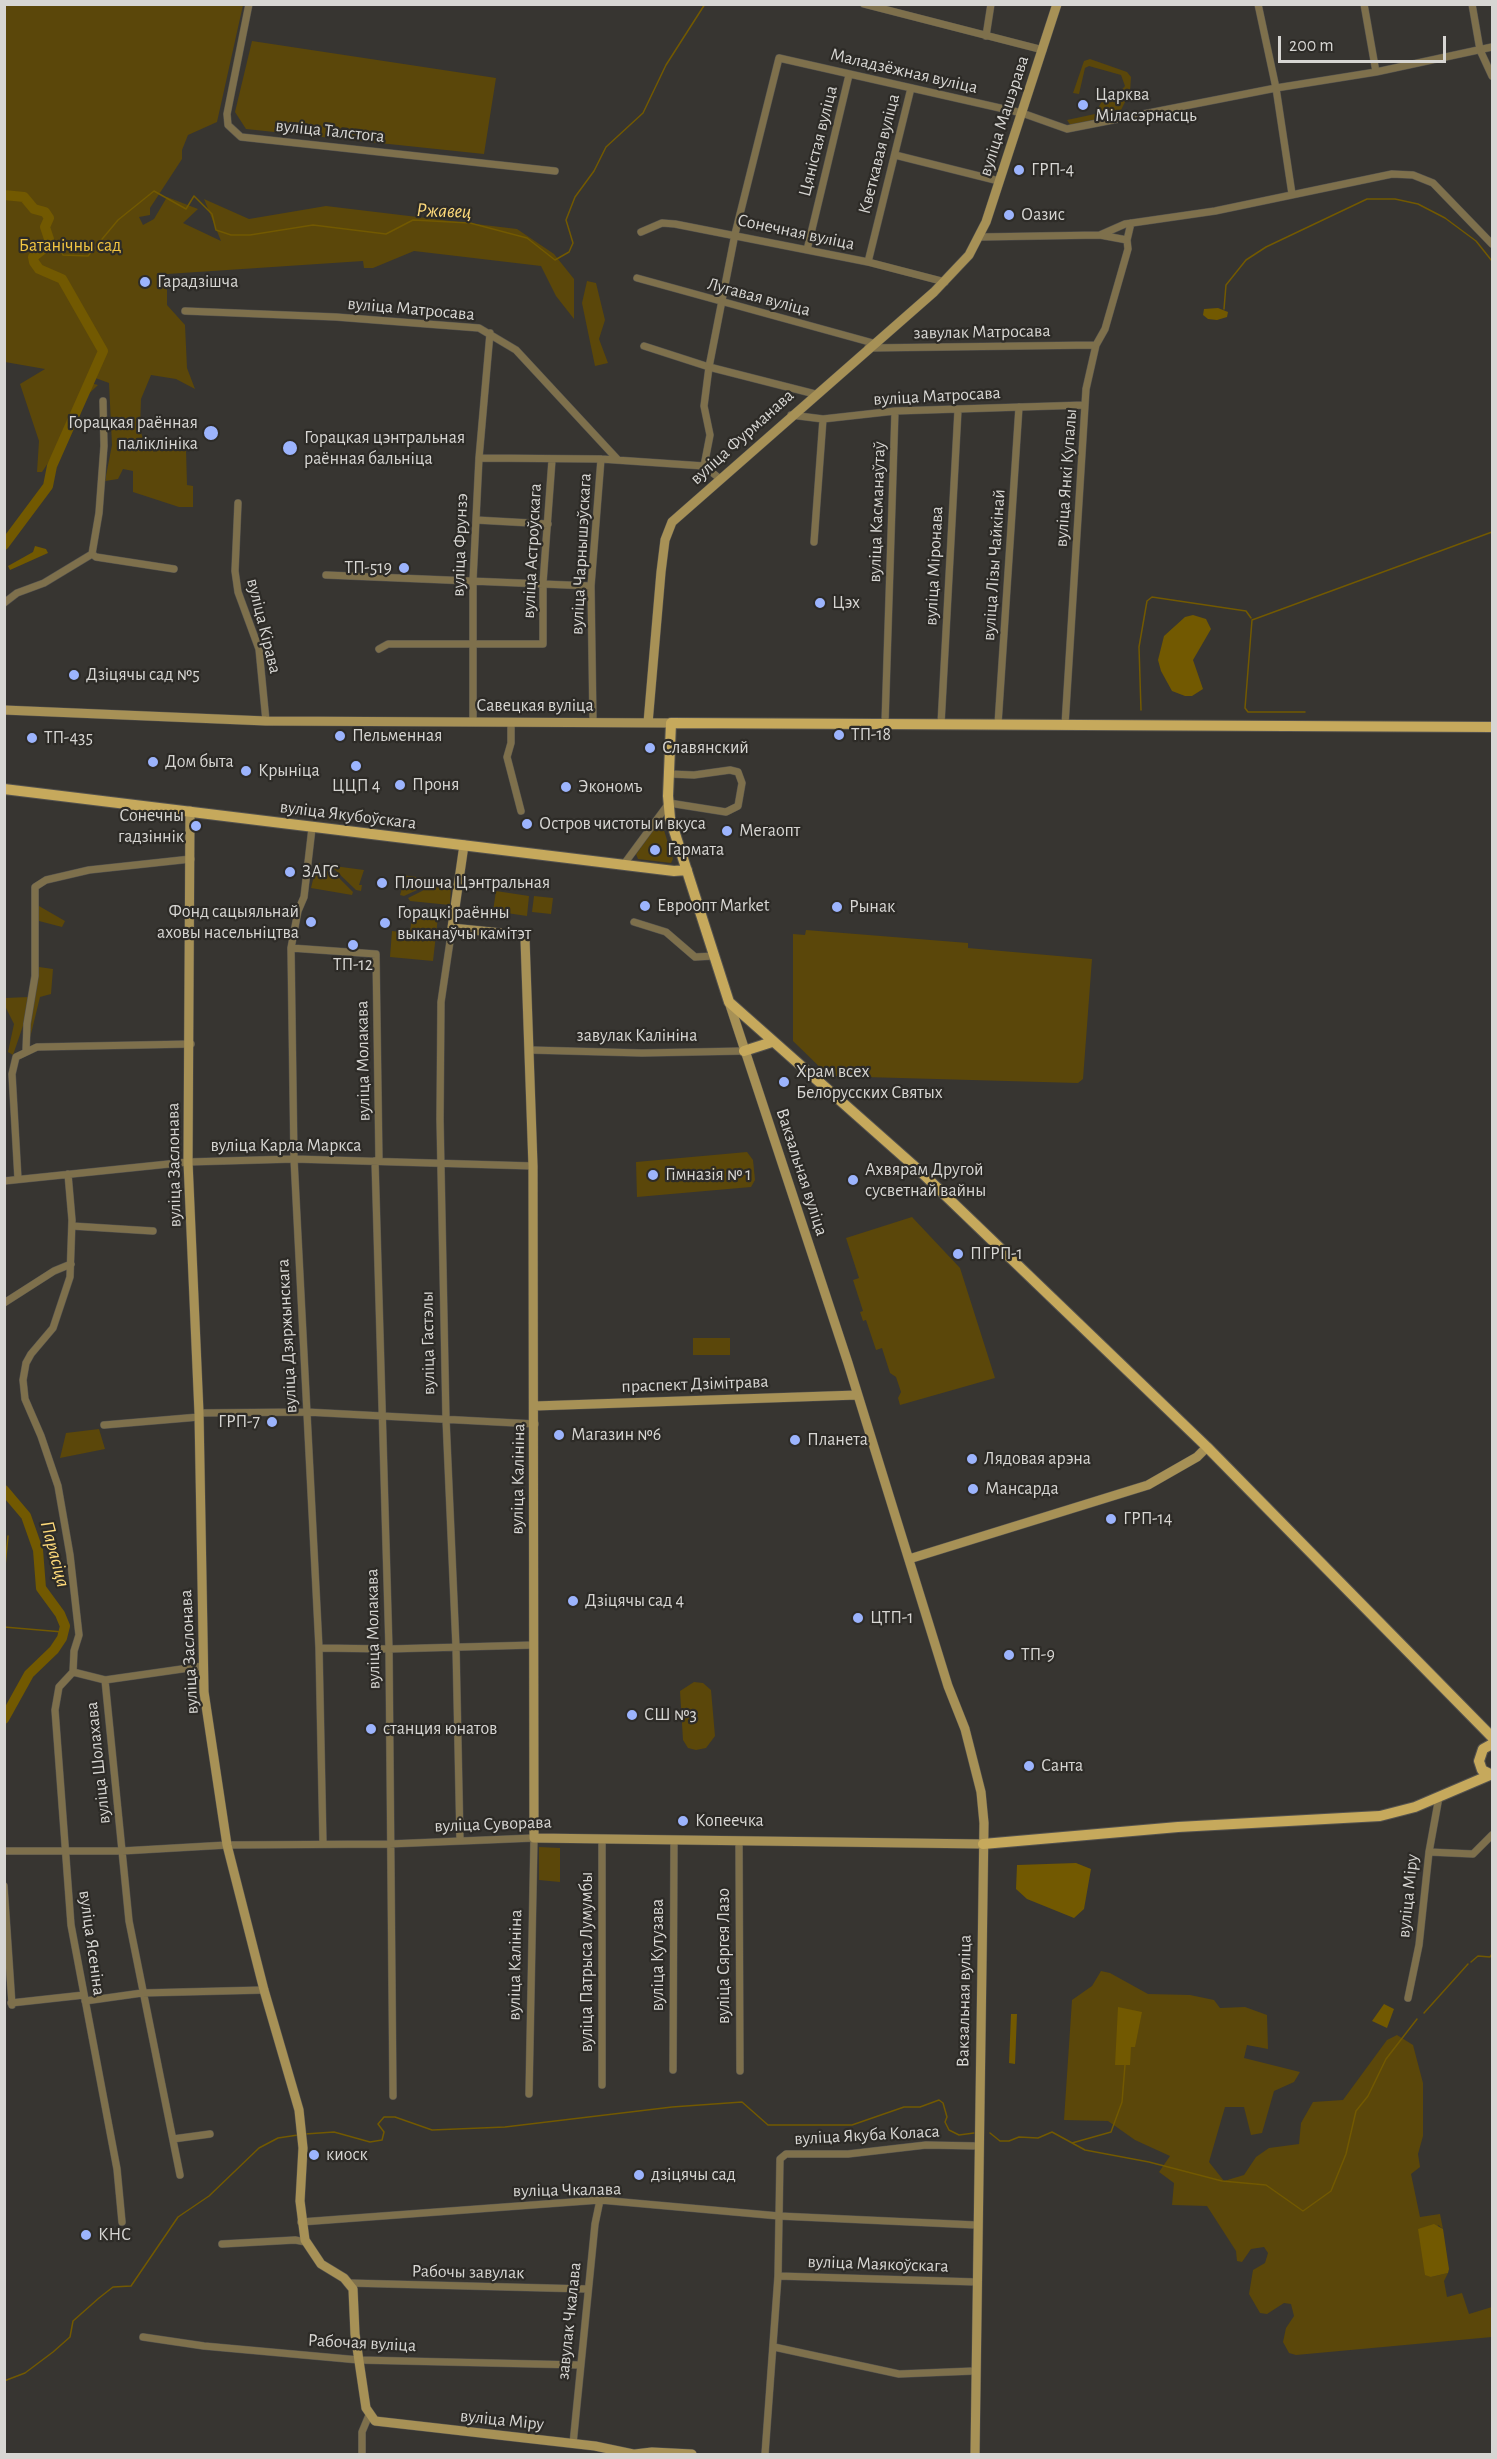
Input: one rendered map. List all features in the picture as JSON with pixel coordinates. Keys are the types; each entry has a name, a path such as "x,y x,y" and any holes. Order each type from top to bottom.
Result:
{"main road":[{"name":"вуліца Машэрава","path":"980,237 1057,4"},
{"name":"вуліца Фурманава","path":"648,723 665,540 672,522 815,393 945,282 980,237"},
{"name":"Савецкая вуліца","path":"4,710 266,721 1492,727"},
{"name":"Вакзальная вуліца","path":"671,723 670,819 975,1761 984,1810 976,2225 975,2454"},
{"name":"вуліца Якубоўскага","path":"4,789 674,871 687,870"},
{"name":"вуліца Заслонава","path":"190,811 188,1162 199,1415 203,1666 226,1845 264,1990 300,2110 301,2222 306,2242 321,2264 348,2283"},
{"name":"вуліца Гастэлы","path":"452,928 464,845"},
{"name":"вуліца Калініна","path":"452,928 521,935 525,939 533,1166 534,1838"},
{"path":"729,1002 914,1166 1207,1447 1492,1737"},
{"path":"744,1051 772,1042"},
{"name":"праспект Дзімітрава","path":"535,1406 857,1395"},
{"path":"909,1559 1148,1485 1197,1457 1207,1447"},
{"path":"1472,1717 1480,1739 1482,1770 1491,1775"},
{"path":"1452,1790 1492,1744"},
{"path":"983,1844 1178,1827 1380,1816 1439,1797 1491,1775"},
{"name":"вуліца Суворава","path":"534,1838 983,1844"},
{"path":"348,2283 354,2298 358,2360 369,2415"},
{"name":"вуліца Міру","path":"369,2415 375,2421 383,2424 617,2450 634,2454 652,2451 692,2454"}],"street":[{"name":"вуліца Талстога","path":"249,4 227,114 228,125 241,137 555,171"},
{"path":"864,4 1043,50"},
{"path":"986,36 991,4"},
{"path":"1258,4 1276,88 1292,194"},
{"path":"1364,4 1376,72"},
{"path":"1472,4 1480,50 1492,76"},
{"name":"Маладзёжная вуліца","path":"779,58 1022,113 1067,129 1276,88 1376,72 1492,47"},
{"name":"вуліца Фурманава","path":"704,466 710,435 704,406 709,367 735,234 779,58"},
{"name":"Цяністая вуліца","path":"807,250 849,75"},
{"name":"Кветкавая вуліца","path":"868,262 911,88"},
{"path":"895,156 999,181"},
{"path":"1100,235 1131,223 1215,211 1392,174 1413,175 1433,183 1492,244"},
{"name":"Сонечная вуліца","path":"641,232 658,224 670,223 868,262 945,282"},
{"name":"вуліца Янкі Купалы","path":"1065,725 1086,389 1096,345 1105,329 1128,249 1127,240 1131,223"},
{"path":"980,237 1100,235 1127,240"},
{"name":"Лугавая вуліца","path":"637,279 870,346"},
{"name":"вуліца Матросава","path":"185,311 473,327 490,333 531,364 618,460"},
{"name":"вуліца Фрунзэ","path":"473,722 472,580 479,458 490,333"},
{"name":"завулак Матросава","path":"870,346 1096,345"},
{"path":"644,346 709,367 815,393"},
{"path":"92,555 99,513 104,446 103,401"},
{"name":"вуліца Матросава","path":"791,416 823,418 896,411 1085,405"},
{"name":"вуліца Лізы Чайкінай","path":"998,724 1019,407"},
{"name":"вуліца Міронава","path":"941,724 958,410"},
{"name":"вуліца Касманаўтаў","path":"885,723 896,411"},
{"path":"814,542 823,418"},
{"path":"479,458 601,459 704,466 719,478"},
{"name":"вуліца Чарнышэўскага","path":"593,722 591,586 601,459"},
{"name":"вуліца Астроўскага","path":"472,643 543,644 543,583 552,460"},
{"name":"вуліца Кірава","path":"238,503 235,571 238,592 259,649 266,721"},
{"path":"476,520 548,524"},
{"path":"92,555 96,558 174,569"},
{"path":"4,603 17,593 44,583 92,555"},
{"path":"326,575 591,586"},
{"path":"379,649 388,644 472,643"},
{"path":"511,722 511,743 507,757 521,810"},
{"path":"624,864 669,803 726,812 734,811 738,806 742,783 738,772 730,770 694,775 670,774"},
{"name":"вуліца Дзяржынскага","path":"312,828 304,897 298,911 291,948 294,1159 319,1647 323,1844"},
{"path":"26,1051 27,1024 35,976 35,887 46,880 89,870 191,859"},
{"path":"634,922 666,933 695,957 714,956"},
{"name":"вуліца Гастэлы","path":"452,928 440,1004 441,1162 446,1419 456,1647 459,1841"},
{"name":"вуліца Молакава","path":"291,948 376,954 377,1161 389,1649 393,2096"},
{"path":"18,1179 12,1074 16,1057 37,1047 190,1044"},
{"name":"завулак Калініна","path":"530,1050 642,1053 744,1051"},
{"name":"вуліца Карла Маркса","path":"4,1181 188,1162 294,1159 533,1166"},
{"path":"68,1174 72,1226 70,1277 53,1328 31,1354 26,1363 23,1380 25,1399 53,1469 70,1555 79,1635 74,1651 73,1672"},
{"path":"72,1226 153,1231"},
{"path":"4,1303 54,1271 71,1264"},
{"path":"104,1425 199,1415 306,1412 382,1418 535,1424"},
{"path":"319,1647 389,1649 534,1645"},
{"path":"105,1680 203,1666"},
{"name":"вуліца Шолахава","path":"73,1672 105,1680 129,1920 180,2175"},
{"name":"вуліца Ясеніна","path":"73,1672 59,1687 56,1710 68,1852 71,1925 118,2177 122,2222"},
{"name":"вуліца Міру","path":"1408,1998 1419,1945 1429,1852 1439,1797"},
{"path":"1429,1852 1473,1854 1492,1835"},
{"name":"вуліца Суворава","path":"6,1852 122,1851 226,1845 389,1844 534,1838"},
{"name":"вуліца Калініна","path":"529,2094 534,1838"},
{"name":"вуліца Патрыса Лумумбы","path":"602,1839 602,2085"},
{"name":"вуліца Кутузава","path":"673,2070 674,1840"},
{"name":"вуліца Сяргея Лазо","path":"739,1841 740,2071"},
{"path":"4,1886 11,2004 142,1993 264,1990"},
{"path":"172,2139 210,2134"},
{"name":"вуліца Якуба Коласа","path":"765,2454 778,2276 780,2159 786,2154 848,2154 926,2145 978,2146"},
{"name":"вуліца Чкалава","path":"301,2222 600,2200 779,2216 976,2225"},
{"name":"завулак Чкалава","path":"573,2445 587,2289 600,2200"},
{"path":"222,2244 295,2240 306,2242"},
{"name":"вуліца Маякоўскага","path":"778,2276 976,2282"},
{"name":"Рабочы завулак","path":"348,2283 587,2289"},
{"name":"Рабочая вуліца","path":"143,2337 204,2346 358,2360 580,2365"},
{"path":"774,2347 899,2374 974,2371"},
{"path":"362,2454 362,2432 369,2415"}],"green space":[{"name":"Батанічны сад","path":"4,5 243,5 217,122 188,135 182,150 182,159 150,208 150,215 139,217 143,225 154,219 167,197 198,209 183,223 221,241 204,199 249,219 326,206 517,229 554,254 574,279 574,319 556,296 541,266 414,251 373,268 364,268 363,261 167,274 167,305 185,325 187,368 195,389 176,379 151,375 141,399 140,429 145,446 186,449 187,485 193,486 193,507 179,507 133,492 133,471 123,469 118,479 105,481 112,445 109,383 90,376 87,382 98,385 77,405 56,451 42,472 37,472 39,441 20,384 45,369 5,362"},
{"path":"252,41 496,78 484,154 246,129 235,112"},
{"path":"1090,59 1127,72 1131,77 1130,92 1120,112 1110,118 1071,126 1067,120 1095,114 1102,101 1120,92 1125,86 1121,75 1089,66 1085,68 1079,94 1073,93 1084,61"},
{"path":"587,281 596,283 605,320 599,339 608,363 595,366 582,303"},
{"path":"658,823 662,824 673,859 671,863 638,859 636,854"},
{"path":"317,863 320,863 320,871 332,871 353,892 352,895 311,888"},
{"path":"334,866 364,870 359,885 362,885 361,891 356,890 334,869"},
{"path":"402,875 431,879 430,884 404,896 400,895 404,882 401,881"},
{"path":"432,886 451,887 450,905 410,901 408,898"},
{"path":"496,891 529,896 527,916 493,911"},
{"path":"534,896 553,898 551,914 532,912"},
{"path":"39,906 65,921 62,927 39,921"},
{"path":"412,914 438,917 433,961 390,957 392,931 410,933"},
{"path":"806,930 968,943 968,948 1092,959 1083,1079 1078,1083 829,1076 793,1041 793,934 805,935"},
{"path":"39,967 53,969 51,994 40,997 30,1038 28,1037"},
{"path":"29,997 25,1020 13,1055 8,1052 14,1024 5,1006 5,998"},
{"path":"747,1152 753,1160 755,1180 751,1187 637,1197 636,1162"},
{"path":"912,1217 960,1268 995,1378 900,1405 898,1398 901,1392 896,1377 890,1373 882,1348 876,1350 866,1320 863,1321 860,1312 863,1311 853,1280 859,1278 846,1238"},
{"path":"693,1338 730,1338 730,1355 693,1355"},
{"path":"99,1429 105,1449 60,1458 66,1433"},
{"path":"694,1682 703,1683 711,1690 715,1736 706,1748 696,1750 688,1748 683,1740 680,1691"},
{"path":"539,1847 560,1848 560,1882 539,1880"},
{"path":"1101,1971 1110,1973 1148,1994 1190,1995 1214,2000 1220,2008 1245,2007 1267,2015 1268,2049 1247,2045 1244,2058 1300,2072 1294,2082 1274,2091 1262,2133 1251,2135 1244,2107 1225,2107 1209,2162 1224,2181 1244,2175 1256,2157 1269,2148 1299,2144 1301,2123 1313,2102 1343,2100 1387,2040 1397,2035 1413,2045 1423,2083 1423,2136 1418,2154 1420,2167 1411,2174 1420,2217 1440,2214 1443,2229 1438,2225 1431,2277 1448,2273 1444,2281 1447,2297 1462,2293 1469,2314 1492,2307 1492,2337 1296,2355 1289,2353 1283,2342 1286,2328 1294,2316 1291,2304 1284,2303 1267,2314 1260,2313 1249,2294 1253,2270 1265,2263 1268,2253 1264,2247 1251,2249 1242,2262 1237,2261 1236,2251 1207,2206 1172,2205 1174,2183 1159,2172 1170,2156 1135,2140 1108,2121 1064,2120 1072,2000 1092,1986"}],"shaded area":[{"path":"1218,308 1228,312 1227,317 1217,320 1208,319 1203,315 1204,309"},
{"path":"35,546 46,549 48,553 10,570 8,566 33,552"},
{"path":"1193,615 1206,619 1211,629 1193,660 1203,689 1192,696 1185,696 1172,691 1158,660 1164,636 1185,617"},
{"path":"1076,1863 1091,1869 1084,1909 1074,1918 1027,1899 1016,1889 1017,1865"},
{"path":"1384,2004 1394,2009 1387,2028 1372,2021"},
{"path":"1118,2007 1142,2012 1135,2047 1131,2047 1130,2065 1115,2065"},
{"path":"1011,2014 1017,2014 1015,2064 1009,2063"},
{"path":"1434,2224 1443,2229 1449,2269 1448,2273 1431,2277 1425,2275 1418,2229"}],"waterway":[{"name":"Ржавец","path":"48,242 60,248 63,255 88,256 118,220 154,191 186,209 194,196 212,214 216,230 231,235 250,235 313,225 386,234 413,220 470,223 527,238 555,260 569,252 573,243 566,220 575,197 594,171 606,147 643,113 666,65 705,4"},
{"path":"4,195 24,197 34,209 45,212 49,218 45,227 49,239 47,246 33,257 34,262 39,269 62,279 103,351 52,466 48,486 4,545"},
{"path":"1224,309 1226,285 1246,260 1266,247 1367,199 1395,199 1418,204 1445,218 1476,241 1492,261"},
{"path":"1305,712 1248,712 1245,708 1252,620 1492,532"},
{"path":"1141,710 1139,647 1147,601 1152,597 1246,611 1251,618"},
{"name":"Парасіца","path":"4,1490 26,1516 38,1550 41,1588 60,1614 65,1626 62,1638 54,1650 29,1674 4,1719"},
{"path":"4,1576 8,1536"},
{"path":"4,1627 63,1632"},
{"path":"1471,1962 1478,1956 1490,1957 1492,1954"},
{"path":"1424,2013 1468,1964"},
{"path":"990,2133 1000,2141 1009,2141 1019,2137 1038,2138 1052,2132 1085,2150 1149,2162 1222,2181 1266,2185 1303,2211 1331,2191 1346,2154 1356,2111 1368,2096 1386,2059 1417,2019"},
{"path":"1072,2143 1111,2132 1122,2102 1125,2065"},
{"path":"305,2134 334,2132 370,2142 382,2140 384,2132 378,2124 384,2117 395,2117 432,2130 505,2127 672,2107 742,2102 768,2125 852,2125 904,2107 920,2107 939,2100 943,2103 947,2117 945,2122 949,2130 959,2135 974,2133"},
{"path":"4,2381 25,2373 53,2352 70,2337 73,2321 113,2287 131,2286 178,2217 209,2196 259,2148 278,2138 298,2135"}],"place":[{"name":"Царква Міласэрнасць","path":"1083,105"},
{"name":"ГРП-4","path":"1019,170"},
{"name":"Оазис","path":"1009,215"},
{"name":"Гарадзішча","path":"145,282"},
{"name":"Горацкая раённая паліклініка","path":"211,433"},
{"name":"Горацкая цэнтральная раённая бальніца","path":"290,448"},
{"name":"ТП-519","path":"404,568"},
{"name":"Цэх","path":"820,603"},
{"name":"Дзіцячы сад №5","path":"74,675"},
{"name":"ТП-18","path":"839,735"},
{"name":"Пельменная","path":"340,736"},
{"name":"ТП-435","path":"32,738"},
{"name":"Славянский","path":"650,748"},
{"name":"Дом быта","path":"153,762"},
{"name":"ЦЦП 4","path":"356,766"},
{"name":"Крыніца","path":"246,771"},
{"name":"Проня","path":"400,785"},
{"name":"Экономъ","path":"566,787"},
{"name":"Остров чистоты и вкуса","path":"527,824"},
{"name":"Сонечны гадзіннік","path":"196,826"},
{"name":"Мегаопт","path":"727,831"},
{"name":"Гармата","path":"655,850"},
{"name":"ЗАГС","path":"290,872"},
{"name":"Плошча Цэнтральная","path":"382,883"},
{"name":"Евроопт Market","path":"645,906"},
{"name":"Рынак","path":"837,907"},
{"name":"Фонд сацыяльнай аховы насельніцтва","path":"311,922"},
{"name":"Горацкі раённы выканаўчы камітэт","path":"385,923"},
{"name":"ТП-12","path":"353,945"},
{"name":"Храм всех Белорусских Святых","path":"784,1082"},
{"name":"Гімназія № 1","path":"653,1175"},
{"name":"Ахвярам Другой сусветнай вайны","path":"853,1180"},
{"name":"ПГРП-1","path":"958,1254"},
{"name":"ГРП-7","path":"272,1422"},
{"name":"Магазин №6","path":"559,1435"},
{"name":"Планета","path":"795,1440"},
{"name":"Лядовая арэна","path":"972,1459"},
{"name":"Мансарда","path":"973,1489"},
{"name":"ГРП-14","path":"1111,1519"},
{"name":"Дзіцячы сад 4","path":"573,1601"},
{"name":"ЦТП-1","path":"858,1618"},
{"name":"ТП-9","path":"1009,1655"},
{"name":"СШ №3","path":"632,1715"},
{"name":"станция юнатов","path":"371,1729"},
{"name":"Санта","path":"1029,1766"},
{"name":"Копеечка","path":"683,1821"},
{"name":"киоск","path":"314,2155"},
{"name":"дзіцячы сад","path":"639,2175"},
{"name":"КНС","path":"86,2235"}]}
